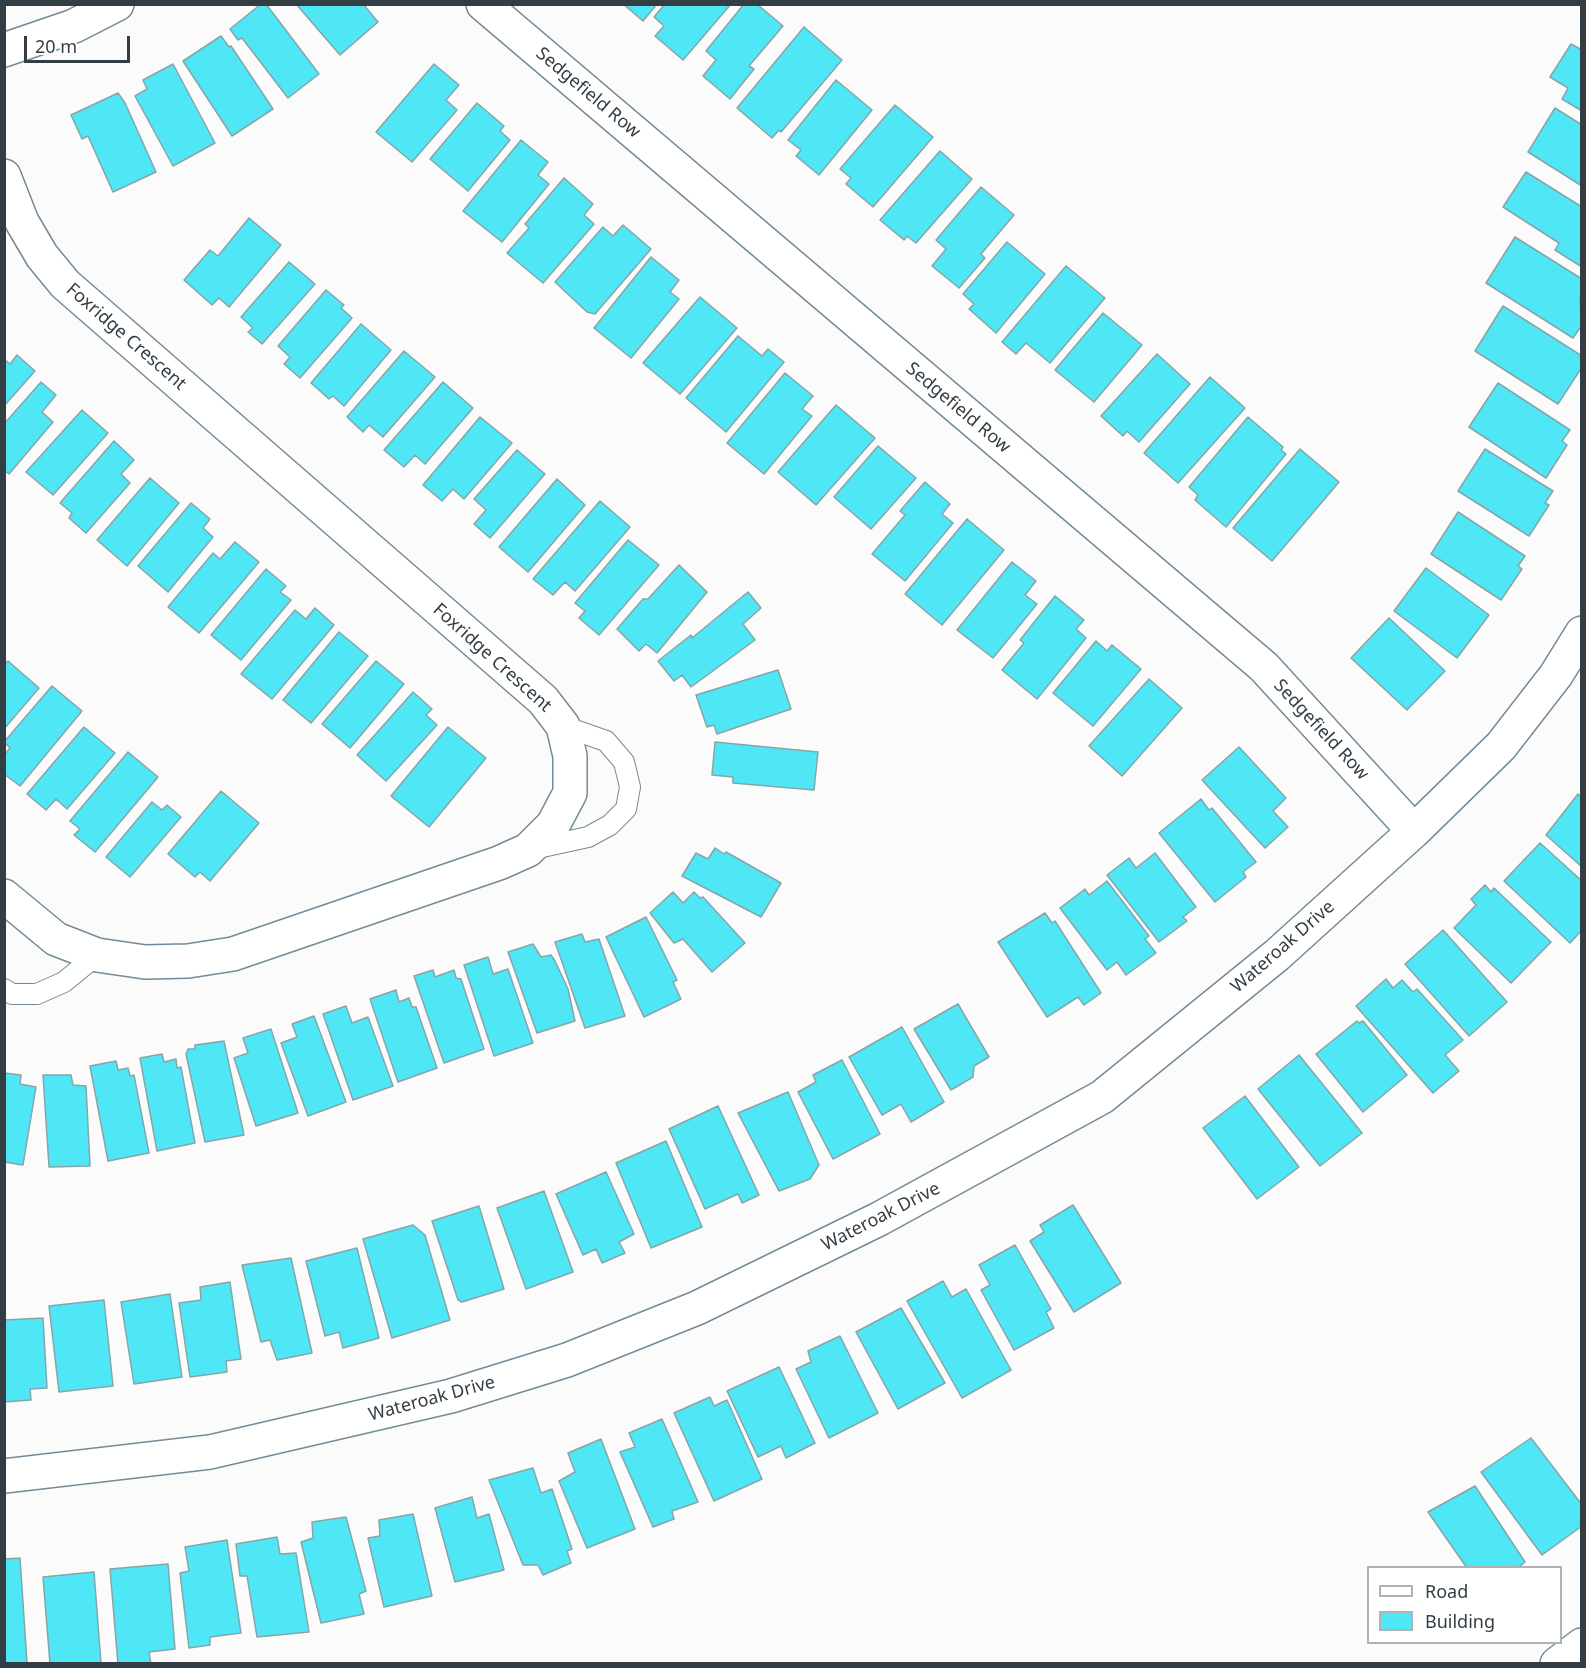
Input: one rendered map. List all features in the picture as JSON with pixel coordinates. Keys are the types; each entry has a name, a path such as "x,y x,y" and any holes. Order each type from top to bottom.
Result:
{"street":[{"path":"4,50 74,26 117,4"},
{"name":"Sedgefield Row","path":"483,4 1264,668 1414,831"},
{"name":"Foxridge Crescent","path":"4,177 22,222 42,256 64,284 543,700 563,726 570,756 570,793 553,825 528,850 499,863 233,954 188,961 145,962 97,955 56,939 4,896"},
{"name":"Wateroak Drive","path":"4,1476 210,1452 451,1396 567,1360 697,1308 879,1220 1102,1097 1277,955 1414,831 1501,746 1556,675 1581,633"},
{"path":"1557,1664 1581,1645"}],"lane":[{"path":"528,850 588,837 610,825 626,809 630,787 624,762 606,741 563,726"},
{"path":"4,989 12,994 37,994 64,982 97,955"}],"building":[{"path":"261,4 266,4 319,74 288,98 242,38 238,40 230,29"},
{"path":"296,4 363,4 378,22 340,55"},
{"path":"623,4 657,4 643,21"},
{"path":"665,4 731,4 683,60 655,36 664,26 654,17"},
{"path":"744,4 757,4 783,26 749,66 754,69 730,99 703,76 716,60 706,51"},
{"path":"804,27 842,60 781,132 779,130 772,138 737,108"},
{"path":"221,36 229,47 231,46 273,109 232,136 183,61"},
{"path":"1571,44 1582,50 1582,111 1562,99 1568,88 1550,77"},
{"path":"173,64 215,143 173,166 135,96 147,89 143,80"},
{"path":"434,64 459,85 446,100 457,110 412,162 376,132"},
{"path":"836,80 872,110 819,175 796,156 801,150 788,140"},
{"path":"118,93 125,103 156,172 113,192 88,136 82,139 71,115"},
{"path":"477,103 504,126 500,131 510,140 468,191 430,159"},
{"path":"895,105 933,137 873,207 846,184 851,178 840,169"},
{"path":"1555,108 1582,125 1582,186 1528,152"},
{"path":"521,140 548,162 538,175 549,184 502,242 463,211"},
{"path":"940,151 972,179 916,243 907,236 904,240 880,220"},
{"path":"1526,172 1582,207 1582,267 1555,250 1559,243 1503,207"},
{"path":"564,178 593,204 584,215 594,224 543,283 507,253 529,228 525,224"},
{"path":"981,187 1014,215 981,254 985,258 959,288 932,266 946,249 936,240"},
{"path":"249,218 281,245 229,307 219,298 212,305 184,280 210,250 218,256"},
{"path":"623,225 651,249 595,314 587,312 555,282 603,227 613,236"},
{"path":"1515,237 1582,279 1580,301 1582,325 1573,338 1486,283"},
{"path":"1007,242 1045,274 996,333 969,309 974,304 963,294"},
{"path":"651,257 679,280 670,292 679,299 631,358 594,328"},
{"path":"289,262 315,284 262,344 248,332 253,328 241,317"},
{"path":"1066,266 1105,298 1050,363 1026,343 1016,354 1002,342"},
{"path":"326,290 344,305 341,308 352,318 300,378 284,364 290,357 278,346"},
{"path":"700,297 737,328 680,394 643,363"},
{"path":"1503,306 1582,356 1582,367 1558,404 1475,351"},
{"path":"1103,313 1142,345 1094,402 1055,370"},
{"path":"361,324 391,350 344,406 333,396 329,399 311,383"},
{"path":"738,336 762,356 768,349 784,362 726,432 686,398"},
{"path":"404,351 435,377 383,437 369,425 363,432 347,417"},
{"path":"1157,354 1190,384 1139,442 1127,431 1123,436 1101,416"},
{"path":"17,355 35,371 4,406 4,359 10,364"},
{"path":"785,373 813,396 802,409 812,416 764,474 727,443"},
{"path":"1210,377 1245,408 1178,483 1144,453"},
{"path":"41,382 56,395 42,412 53,422 9,474 4,470 4,424"},
{"path":"443,382 473,408 425,464 415,455 404,467 384,450"},
{"path":"1498,383 1570,430 1562,441 1567,445 1546,478 1469,427"},
{"path":"836,405 875,438 816,505 778,472"},
{"path":"82,410 108,433 53,495 26,472"},
{"path":"480,417 512,443 464,499 453,489 442,501 423,485"},
{"path":"1248,417 1283,447 1281,450 1286,454 1226,527 1195,500 1198,495 1189,487"},
{"path":"114,441 134,460 121,474 130,483 86,533 69,518 72,513 60,503"},
{"path":"878,446 916,478 871,529 834,497"},
{"path":"1300,449 1339,482 1272,561 1233,528"},
{"path":"1485,449 1553,491 1545,503 1549,505 1529,536 1458,491"},
{"path":"517,450 545,474 490,538 474,524 486,510 474,499"},
{"path":"150,478 179,503 127,566 97,540"},
{"path":"557,479 585,505 528,572 499,547"},
{"path":"925,482 950,504 942,514 953,523 905,581 872,554 905,515 900,511"},
{"path":"600,501 630,527 575,591 565,582 553,595 533,579"},
{"path":"191,503 210,519 203,528 213,537 168,592 138,566"},
{"path":"1458,512 1525,556 1518,566 1522,569 1501,600 1431,554"},
{"path":"967,519 1004,550 942,625 905,594"},
{"path":"628,540 659,565 599,635 579,618 585,611 575,603"},
{"path":"235,542 259,562 199,633 168,607 213,553 220,559"},
{"path":"1012,562 1036,581 1025,595 1037,604 993,658 957,630"},
{"path":"679,565 707,592 657,653 646,644 639,651 617,629 643,599 648,599"},
{"path":"1426,568 1489,615 1457,658 1394,611"},
{"path":"266,569 286,586 280,592 291,600 241,660 211,635"},
{"path":"748,592 761,608 743,624 755,640 691,687 682,675 674,681 658,661 691,635 692,638"},
{"path":"1055,596 1084,620 1076,629 1086,638 1037,699 1002,670 1024,643 1020,640"},
{"path":"315,608 334,625 272,699 241,674 295,610 306,619"},
{"path":"1389,618 1445,671 1407,710 1351,658"},
{"path":"339,632 368,656 311,723 283,700"},
{"path":"1096,641 1107,651 1112,645 1141,669 1093,726 1053,693"},
{"path":"8,661 39,688 4,729 4,665"},
{"path":"376,661 404,684 350,748 322,724"},
{"path":"778,670 791,709 717,734 714,725 707,727 696,695"},
{"path":"1149,679 1182,708 1122,776 1089,746"},
{"path":"52,686 82,711 20,786 4,774 4,755 10,748 4,742"},
{"path":"413,692 432,709 426,715 437,725 386,781 357,755"},
{"path":"84,727 115,753 67,809 56,799 46,810 27,794"},
{"path":"448,727 486,758 429,827 391,796"},
{"path":"715,742 818,752 814,790 733,783 733,777 712,775"},
{"path":"1239,747 1286,798 1273,811 1288,827 1265,848 1202,780"},
{"path":"128,752 158,777 95,852 74,835 80,829 70,821"},
{"path":"221,791 259,823 210,881 200,872 195,877 168,854"},
{"path":"1578,794 1582,797 1582,867 1546,835"},
{"path":"1201,799 1209,810 1212,808 1256,862 1243,872 1246,877 1215,902 1159,833"},
{"path":"152,802 162,810 167,805 181,817 130,877 106,857"},
{"path":"1540,843 1582,881 1582,930 1570,943 1504,881"},
{"path":"715,848 781,883 761,917 682,876 696,853 708,859"},
{"path":"1155,853 1196,907 1183,917 1187,921 1159,942 1107,875 1129,858 1136,868"},
{"path":"1107,881 1149,936 1145,939 1156,953 1126,975 1117,962 1107,970 1060,908 1085,889 1089,895"},
{"path":"1485,885 1491,892 1494,888 1551,942 1511,983 1454,928 1476,905 1471,899"},
{"path":"673,892 683,903 694,892 700,898 703,897 745,943 712,972 683,939 674,943 650,913"},
{"path":"1045,913 1052,923 1055,921 1101,993 1084,1005 1078,997 1047,1017 998,942"},
{"path":"646,917 677,980 673,982 681,999 644,1017 606,937"},
{"path":"1443,930 1507,1002 1469,1036 1405,964"},
{"path":"582,934 585,942 599,939 625,1016 585,1028 555,942"},
{"path":"533,944 541,957 551,955 555,961 568,989 575,1021 537,1033 508,952"},
{"path":"488,957 493,974 508,969 533,1043 494,1056 464,965"},
{"path":"433,970 435,977 454,970 456,978 461,979 484,1049 444,1063 414,976"},
{"path":"1386,979 1393,988 1402,980 1413,992 1417,989 1463,1040 1445,1055 1459,1071 1433,1093 1356,1006"},
{"path":"396,990 399,1002 409,998 412,1007 416,1007 437,1068 398,1082 370,999"},
{"path":"958,1004 989,1057 974,1066 973,1077 951,1090 914,1029"},
{"path":"346,1006 352,1023 368,1017 393,1086 353,1100 323,1014"},
{"path":"314,1016 346,1102 308,1116 281,1043 297,1037 292,1024"},
{"path":"1357,1021 1359,1023 1363,1021 1407,1075 1363,1112 1316,1054"},
{"path":"902,1027 944,1102 911,1122 901,1104 882,1115 849,1057"},
{"path":"271,1029 298,1113 256,1126 234,1058 248,1053 243,1038"},
{"path":"224,1041 244,1135 205,1142 186,1054 188,1049 195,1049 195,1045"},
{"path":"162,1054 164,1062 176,1059 177,1068 181,1067 195,1143 157,1151 140,1058"},
{"path":"1299,1055 1362,1133 1320,1166 1258,1089"},
{"path":"842,1060 880,1134 833,1159 798,1092 816,1082 813,1075"},
{"path":"116,1061 118,1070 128,1068 130,1076 134,1075 149,1153 108,1161 90,1066"},
{"path":"4,1073 21,1075 20,1084 36,1087 23,1165 4,1162"},
{"path":"43,1075 71,1075 73,1085 86,1086 90,1166 49,1167"},
{"path":"788,1092 819,1165 810,1179 779,1191 738,1113"},
{"path":"1245,1096 1299,1167 1257,1199 1203,1128"},
{"path":"718,1106 759,1195 742,1203 738,1194 705,1209 669,1129"},
{"path":"666,1141 702,1227 651,1248 616,1163"},
{"path":"606,1172 634,1234 619,1242 625,1253 602,1263 596,1249 583,1255 556,1194"},
{"path":"544,1191 573,1272 526,1289 497,1208"},
{"path":"1073,1205 1121,1283 1074,1312 1030,1241 1044,1232 1040,1225"},
{"path":"479,1206 504,1289 462,1302 458,1300 432,1221"},
{"path":"413,1225 425,1235 450,1320 392,1338 363,1239"},
{"path":"1015,1245 1051,1309 1046,1312 1054,1328 1014,1350 981,1290 990,1285 979,1265"},
{"path":"357,1248 379,1338 343,1348 339,1332 325,1336 306,1261"},
{"path":"291,1258 312,1353 277,1360 270,1340 261,1342 242,1265"},
{"path":"943,1281 952,1297 966,1289 1011,1370 962,1398 907,1301"},
{"path":"230,1282 241,1359 226,1361 227,1372 190,1377 179,1303 201,1300 200,1287"},
{"path":"170,1294 182,1377 134,1384 121,1302"},
{"path":"104,1300 113,1386 59,1392 49,1306"},
{"path":"901,1308 945,1383 898,1409 856,1332"},
{"path":"43,1318 47,1388 30,1389 31,1400 4,1402 4,1320"},
{"path":"840,1336 878,1413 829,1438 796,1369 811,1362 808,1351"},
{"path":"779,1367 815,1443 786,1458 781,1446 758,1457 727,1391"},
{"path":"710,1397 714,1406 727,1400 762,1479 714,1501 674,1413"},
{"path":"662,1419 698,1502 672,1511 674,1519 653,1527 620,1452 635,1447 629,1433"},
{"path":"1531,1438 1582,1505 1582,1526 1542,1555 1481,1472"},
{"path":"601,1439 635,1529 587,1548 559,1481 575,1472 568,1453"},
{"path":"533,1468 541,1493 552,1489 572,1549 567,1551 571,1563 543,1575 538,1565 523,1565 489,1480"},
{"path":"1475,1486 1525,1562 1520,1566 1466,1566 1428,1512"},
{"path":"472,1497 477,1518 489,1514 504,1570 455,1582 435,1508"},
{"path":"413,1514 432,1596 384,1607 368,1538 380,1536 379,1520"},
{"path":"346,1517 366,1591 359,1594 364,1614 321,1623 301,1542 313,1538 312,1522"},
{"path":"277,1537 280,1554 296,1553 309,1632 257,1637 247,1576 240,1576 236,1544"},
{"path":"227,1540 241,1633 210,1637 210,1645 189,1648 180,1573 189,1571 185,1547"},
{"path":"20,1558 27,1663 4,1664 4,1559"},
{"path":"168,1564 175,1649 149,1652 151,1664 118,1664 110,1569"},
{"path":"94,1572 101,1663 50,1664 43,1577"}]}
